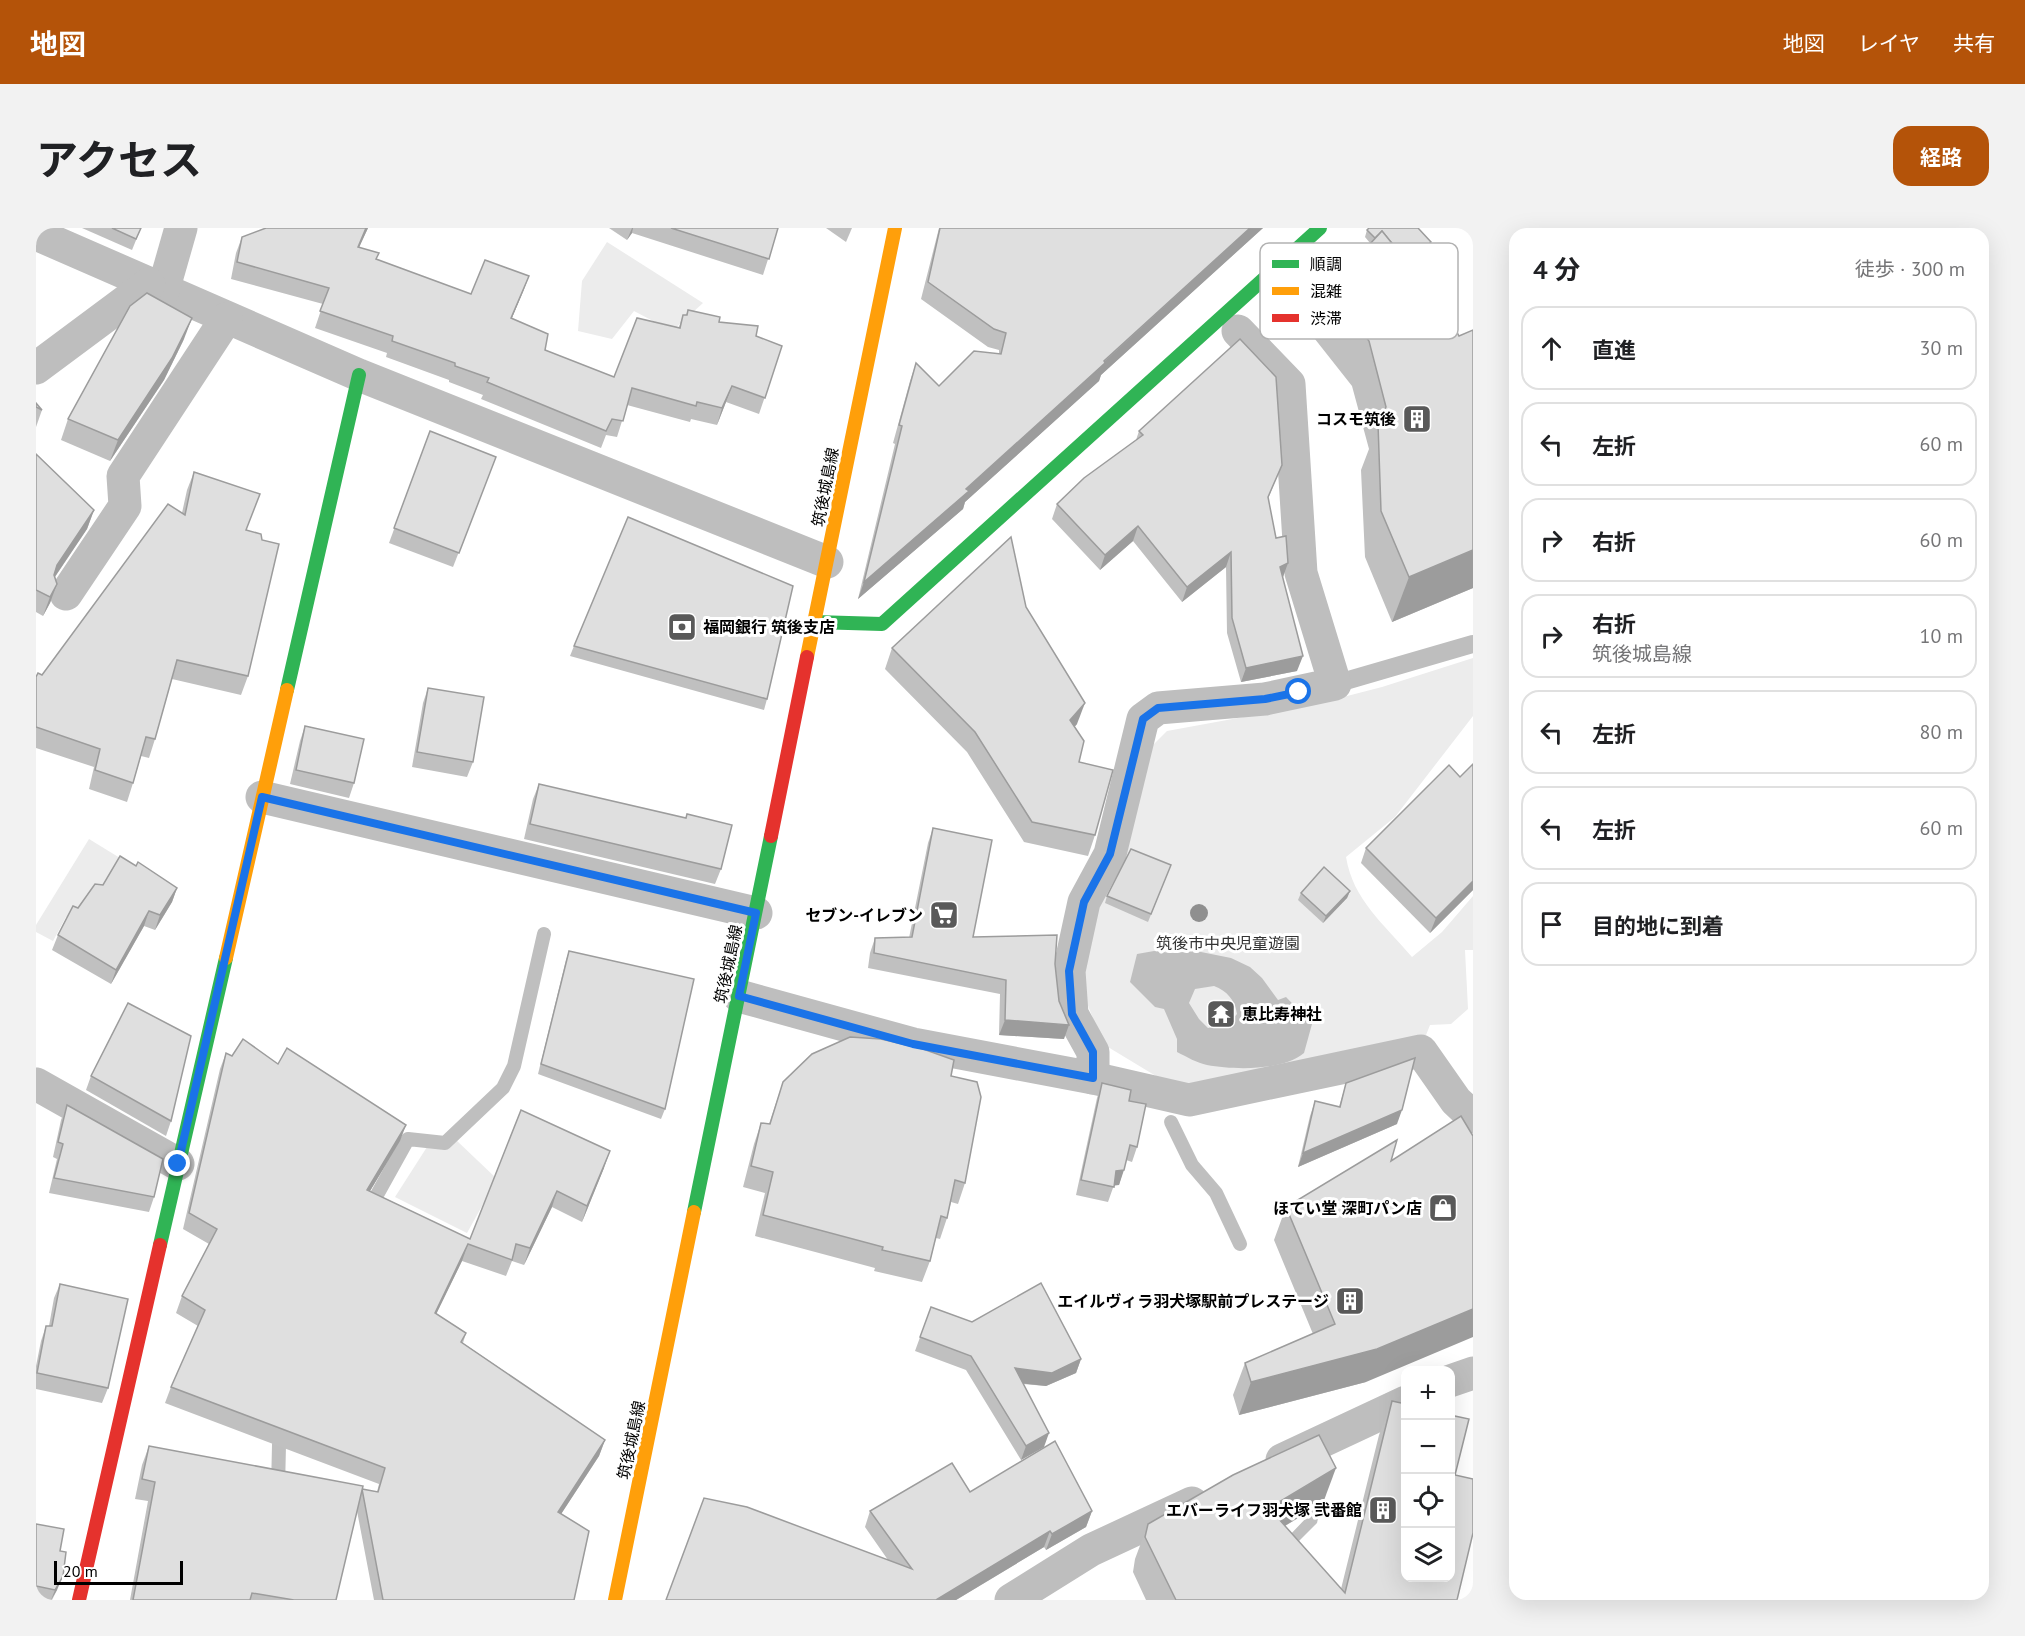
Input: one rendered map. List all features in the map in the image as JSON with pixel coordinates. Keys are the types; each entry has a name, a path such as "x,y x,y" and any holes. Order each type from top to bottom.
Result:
{"street":[{"path":"36,368 156,288 181,228"},
{"name":"筑後城島線","path":"615,1600 895,228"},
{"path":"1303,243 1320,228"},
{"path":"36,234 226,319 359,375 827,562"},
{"path":"814,622 882,624 1260,282"},
{"path":"66,594 125,506 123,476 226,319"},
{"path":"1093,1078 1093,1052 1072,1014 1069,971 1084,902 1110,854 1143,719 1158,708 1265,699 1335,684 1301,573 1289,384 1238,331"},
{"path":"79,1600 359,375"},
{"path":"262,797 756,913"},
{"path":"739,996 913,1044 1093,1078 1190,1100 1421,1052 1456,1101 1473,1117"},
{"path":"36,1084 178,1164"},
{"path":"1455,1379 1473,1372"},
{"path":"1254,1474 1401,1404"},
{"path":"1011,1600 1092,1550 1221,1489"}],"lane":[{"path":"1335,684 1473,644"}],"green space":[{"path":"607,242 703,303 672,331 634,311 612,339 578,331 582,281"},
{"name":"筑後市中央児童遊園","path":"1473,658 1473,716 1395,817 1346,857 1355,886 1363,899 1412,957 1442,932 1473,896 1473,950 1465,950 1468,1009 1451,1024 1430,1025 1422,1045 1184,1093 1103,1044 1076,975 1146,752 1167,731 1320,703 1382,687"},
{"path":"89,839 133,866 115,866 96,896 87,894 73,919 66,917 53,941 36,932 36,925"},
{"path":"456,1140 497,1179 467,1233 395,1197 427,1147 448,1148"}],"shaded area":[{"path":"1154,951 1172,953 1196,951 1231,958 1250,967 1262,978 1278,1000 1286,997 1312,1024 1304,1053 1295,1059 1271,1066 1231,1068 1207,1065 1177,1052 1177,1039 1164,1009 1155,1007 1130,982 1137,954","holes":["1214,986 1232,1000 1237,1014 1229,1023 1208,1028 1189,1003 1195,989"]},
{"path":"1320,1457 1331,1458 1317,1523 1240,1600 1243,1584 1309,1515"}],"building":[{"path":"112,228 141,228 136,239"},
{"path":"266,228 366,228 358,247 379,253 376,259 471,294 485,260 529,276 511,318 548,334 545,350 614,377 637,318 680,328 683,315 687,315 688,310 720,317 719,322 758,326 756,336 782,346 765,398 732,386 722,408 697,402 696,406 632,388 623,421 612,419 606,431 487,382 489,378 455,366 455,363 392,341 393,336 320,311 329,288 237,262 242,237"},
{"path":"671,228 778,228 769,259"},
{"path":"940,228 1250,228 966,489 969,491 864,582 902,426 899,425 916,363 939,386 974,351 1001,354 1006,333 994,329 928,282"},
{"path":"1369,228 1418,228 1431,242 1392,243 1382,231 1375,238 1367,230"},
{"path":"1382,231 1392,243 1371,243"},
{"path":"147,293 192,318 172,358 118,440 68,419 130,306"},
{"path":"1473,330 1473,550 1409,577 1381,511 1378,424 1386,407 1367,339 1458,339 1458,334 1459,336"},
{"path":"1240,339 1276,377 1282,465 1268,497 1276,538 1286,536 1288,563 1280,567 1303,656 1246,668 1232,618 1231,552 1187,587 1138,526 1105,555 1057,504 1084,478 1143,435 1139,431"},
{"path":"430,431 496,457 459,553 394,528"},
{"path":"36,454 94,510 57,565 54,575 57,584 50,597 36,590"},
{"path":"194,472 260,494 246,530 261,534 262,540 279,544 248,676 177,660 155,739 146,737 133,783 95,770 100,749 36,727 36,677 38,673 42,675 168,504 185,515"},
{"name":"福岡銀行 筑後支店","path":"628,517 793,586 767,699 574,646"},
{"path":"1011,537 1026,607 1085,703 1070,720 1084,741 1079,762 1113,770 1095,835 1032,822 975,732 892,648"},
{"path":"428,688 484,697 473,762 417,752"},
{"path":"305,726 364,739 354,783 296,770"},
{"path":"1473,764 1473,881 1436,918 1366,848 1449,765 1460,777"},
{"path":"539,784 686,818 687,814 732,825 721,869 530,824"},
{"path":"933,828 992,840 973,937 1057,935 1055,964 1059,1001 1069,1025 1005,1020 1006,980 874,953 875,938 912,937"},
{"path":"1131,849 1171,865 1151,914 1107,896"},
{"path":"120,856 136,866 138,862 177,888 160,915 149,911 116,970 58,935 73,906 78,908 95,884 103,885"},
{"path":"1324,867 1350,891 1326,916 1301,893"},
{"path":"569,951 694,979 665,1109 541,1064"},
{"path":"128,1003 191,1036 171,1121 91,1076"},
{"path":"850,1037 881,1039 923,1049 954,1060 951,1076 977,1082 981,1097 965,1183 955,1180 947,1218 941,1216 930,1261 882,1250 883,1247 763,1215 773,1172 751,1166 761,1123 770,1124 783,1082 812,1054"},
{"path":"243,1039 278,1064 287,1048 406,1125 367,1190 470,1239 521,1110 610,1151 587,1206 557,1191 530,1248 516,1244 512,1260 468,1244 435,1313 466,1333 461,1342 605,1440 558,1512 589,1531 574,1600 383,1600 362,1489 378,1492 385,1468 171,1387 205,1310 182,1296 217,1229 189,1213 226,1053 232,1056"},
{"path":"1415,1058 1402,1110 1303,1153 1315,1101 1340,1107 1346,1083"},
{"path":"1102,1083 1131,1090 1129,1101 1146,1104 1137,1147 1130,1145 1124,1170 1116,1171 1114,1187 1081,1180"},
{"path":"67,1105 163,1159 154,1197 54,1178 63,1144 58,1142"},
{"path":"1461,1116 1473,1136 1473,1309 1377,1349 1251,1382 1245,1363 1335,1324 1286,1207 1397,1140 1391,1161"},
{"path":"1041,1283 1081,1359 1052,1373 1015,1368 1049,1433 1026,1446 971,1356 920,1337 931,1307 972,1322"},
{"path":"60,1284 128,1299 108,1388 37,1373 46,1326 52,1326"},
{"path":"1392,1401 1401,1403 1401,1582 1455,1582 1455,1475 1473,1479 1473,1533 1457,1600 1176,1600 1145,1537 1148,1524 1233,1475 1319,1435 1336,1468 1269,1508 1345,1593"},
{"path":"1455,1416 1469,1419 1455,1475"},
{"path":"1055,1441 1092,1511 1052,1534 1050,1531 936,1600 666,1600 704,1498 747,1507 912,1569 870,1511 952,1463 970,1492"},
{"path":"149,1446 363,1486 336,1600 294,1600 252,1593 250,1600 133,1600 155,1482 142,1479"},
{"path":"36,1524 64,1529 60,1551 66,1552 63,1576 55,1590 36,1586"}],"waterway":[{"path":"368,1211 408,1139 445,1143 503,1088 514,1066 544,934"},
{"path":"1171,1122 1192,1165 1216,1193 1240,1244"},
{"path":"278,1488 279,1445 283,1429"}],"traffic: fast":[{"path":"1303,243 1320,228"},
{"path":"815,622 882,624 1260,282"},
{"path":"287,690 359,375"},
{"path":"694,1212 771,836"},
{"path":"160,1245 226,958"}],"traffic: slow":[{"path":"807,657 895,228"},
{"path":"226,958 287,690"},
{"path":"615,1600 694,1212"}],"traffic: jam":[{"path":"771,836 807,657"},
{"path":"79,1600 160,1245"}],"place":[{"name":"コスモ筑後","path":"1417,419"},
{"name":"福岡銀行 筑後支店","path":"682,627"},
{"name":"セブン-イレブン","path":"944,915"},
{"name":"恵比寿神社","path":"1221,1014"},
{"name":"ほてい堂 深町パン店","path":"1443,1208"},
{"name":"エイルヴィラ羽犬塚駅前プレステージ","path":"1350,1301"},
{"name":"エバーライフ羽犬塚 弐番館","path":"1383,1510"}],"route":[{"path":"178,1164 262,797 756,913 739,996 913,1044 1093,1078 1093,1052 1072,1014 1069,971 1084,902 1110,854 1143,719 1158,708 1265,699 1299,692"}]}
